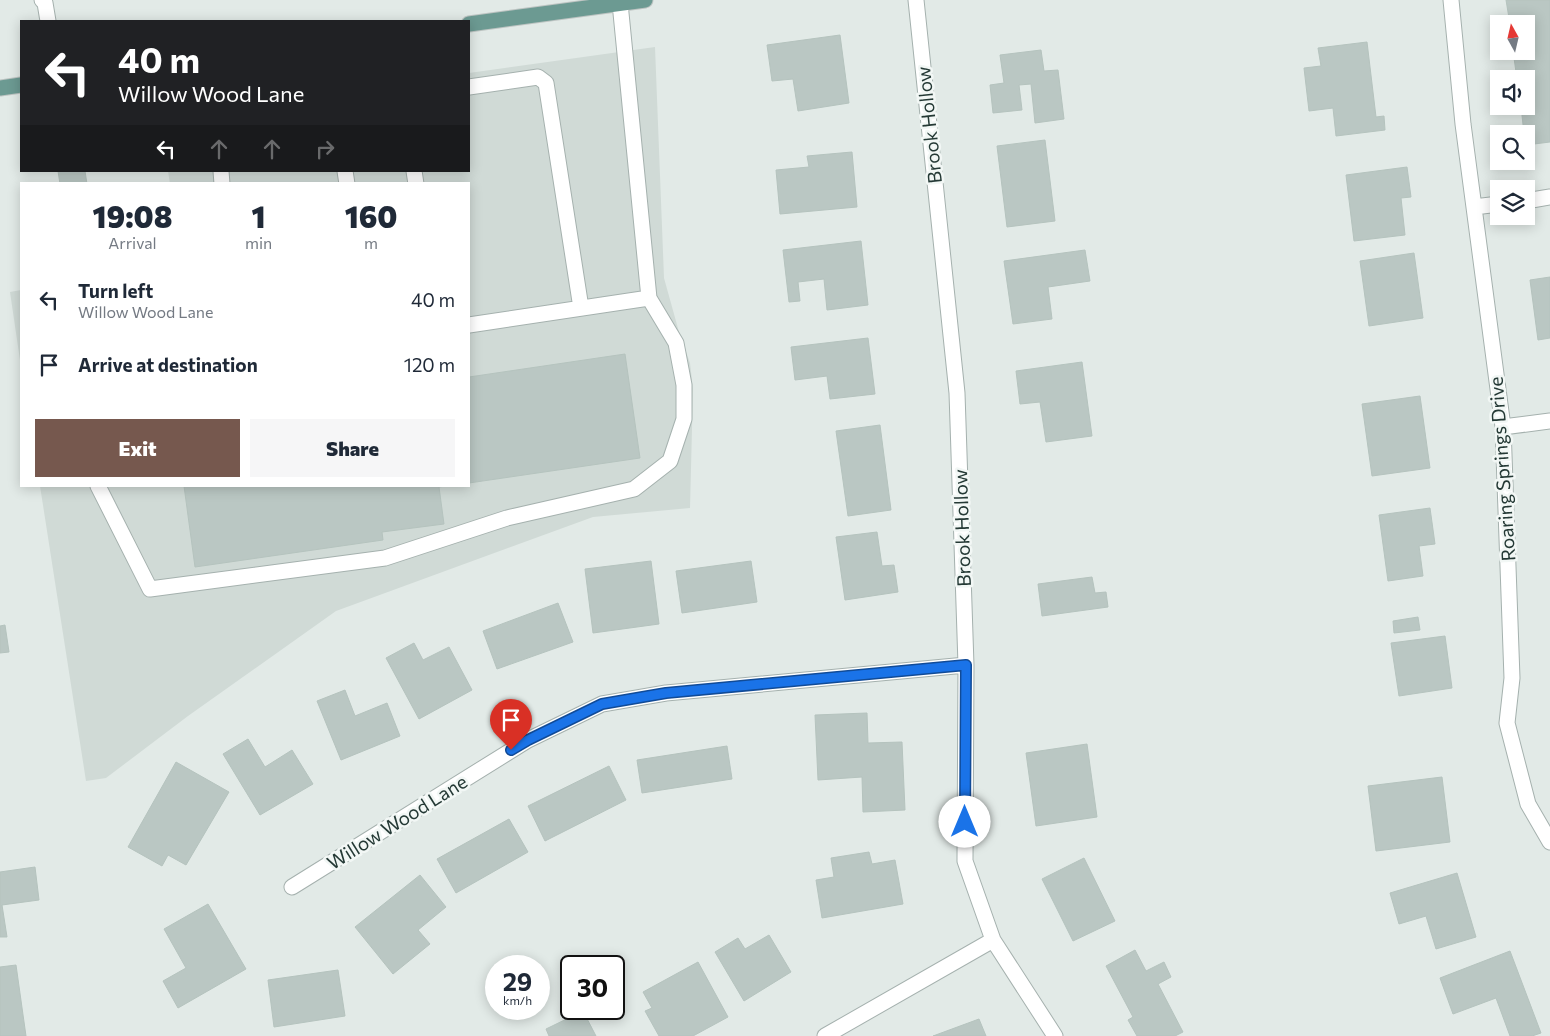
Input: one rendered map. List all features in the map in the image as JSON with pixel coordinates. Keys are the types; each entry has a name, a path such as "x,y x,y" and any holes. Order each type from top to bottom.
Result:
{"main road":[{"path":"470,24 645,0"},
{"path":"0,88 20,85"}],"street":[{"path":"42,0 45,3 48,20"},
{"name":"Brook Hollow","path":"916,0 958,393 966,665 965,861 993,940 1055,1036"},
{"name":"Roaring Springs Drive","path":"1451,0 1463,124 1503,427 1512,678 1507,723 1528,804 1550,842"},
{"path":"99,487 150,589 385,558 507,518 634,489 670,461 684,419 684,385 676,343 649,298 620,3"},
{"path":"470,87 538,77 546,83 581,308"},
{"path":"1535,199 1550,198"},
{"path":"1474,207 1490,205"},
{"path":"470,325 649,298"},
{"path":"1503,427 1550,421"},
{"name":"Willow Wood Lane","path":"292,887 528,740 602,704 666,693 966,665"},
{"path":"825,1036 993,940"}],"shaded area":[{"path":"655,47 664,278 690,363 693,389 690,508 593,517 336,611 188,716 106,778 86,781 40,487 470,487 470,182 170,182 168,172 470,172 470,73"},
{"path":"20,290 20,360 10,292"}],"building":[{"path":"1506,0 1550,0 1550,142 1535,144 1535,125 1523,125 1522,115 1535,115 1535,70 1516,70 1514,60 1535,60 1535,15 1508,15"},
{"path":"840,35 849,103 798,111 793,79 772,81 767,45"},
{"path":"1367,42 1376,117 1384,116 1385,130 1336,136 1333,108 1309,111 1304,68 1321,66 1318,48"},
{"path":"1041,50 1044,71 1058,70 1064,119 1035,123 1031,84 1019,85 1022,110 993,113 990,85 1004,83 1000,55"},
{"path":"1045,140 1055,221 1007,227 997,146"},
{"path":"852,152 857,207 780,214 776,170 809,167 807,156"},
{"path":"1407,167 1411,197 1401,198 1405,235 1354,241 1346,175"},
{"path":"58,172 85,172 87,182 60,182"},
{"path":"861,241 868,305 827,310 824,279 798,282 800,301 789,302 783,250"},
{"path":"1085,250 1090,281 1048,287 1052,319 1013,324 1004,261"},
{"path":"1414,253 1423,318 1369,326 1360,261"},
{"path":"1550,277 1550,338 1538,340 1530,280"},
{"path":"868,338 875,394 830,399 827,376 795,380 791,347"},
{"path":"625,354 640,458 470,483 470,377"},
{"path":"1082,362 1092,436 1046,442 1040,402 1020,404 1016,371"},
{"path":"1420,396 1430,468 1372,476 1362,404"},
{"path":"880,425 891,510 848,516 836,431"},
{"path":"184,487 439,487 444,524 382,532 383,540 195,567"},
{"path":"1430,508 1435,544 1419,546 1423,576 1388,581 1379,515"},
{"path":"877,532 882,566 894,565 898,592 845,600 836,537"},
{"path":"651,561 659,624 593,633 585,569"},
{"path":"751,561 757,602 682,613 676,571"},
{"path":"1092,577 1095,593 1106,592 1108,607 1042,616 1038,584"},
{"path":"558,603 573,642 497,669 483,631"},
{"path":"1418,617 1420,630 1394,633 1393,621"},
{"path":"5,625 9,652 0,653 0,626"},
{"path":"1445,636 1452,688 1399,696 1391,643"},
{"path":"414,643 423,660 449,647 472,690 419,719 386,658"},
{"path":"345,690 355,716 387,703 400,736 341,760 317,701"},
{"path":"867,713 868,743 902,742 905,810 863,812 862,777 818,780 815,715"},
{"path":"248,739 265,767 292,750 313,784 260,815 223,754"},
{"path":"1087,744 1097,817 1036,826 1026,753"},
{"path":"727,746 732,779 642,793 637,760"},
{"path":"176,762 229,792 186,865 168,855 162,866 128,847"},
{"path":"609,766 626,800 545,841 528,806"},
{"path":"1442,777 1450,842 1376,851 1368,786"},
{"path":"509,819 528,852 456,893 437,859"},
{"path":"869,852 872,864 895,860 903,904 822,918 816,880 834,877 831,858"},
{"path":"1084,858 1115,921 1073,941 1042,879"},
{"path":"35,867 39,900 2,905 7,937 0,937 0,872"},
{"path":"1457,873 1476,937 1436,949 1426,916 1399,924 1390,893"},
{"path":"420,875 446,907 418,930 430,944 393,974 355,927"},
{"path":"208,904 246,969 178,1008 163,981 186,968 164,929"},
{"path":"769,935 791,972 744,1001 715,952 738,938 745,949"},
{"path":"1135,950 1146,971 1164,962 1171,977 1158,984 1183,1032 1175,1036 1137,1036 1128,1020 1133,1017 1106,966"},
{"path":"1510,951 1541,1033 1532,1036 1510,1036 1496,998 1453,1014 1440,978"},
{"path":"698,962 728,1017 693,1036 659,1036 645,1011 652,1008 643,992"},
{"path":"16,965 26,1036 0,1036 0,967"},
{"path":"338,970 345,1016 274,1027 268,980"},
{"path":"979,1019 986,1036 933,1036"},
{"path":"564,1020 588,1020 596,1036 549,1036 546,1029"}],"route":[{"path":"511,750 602,704 666,693 966,665 965,822"}]}
